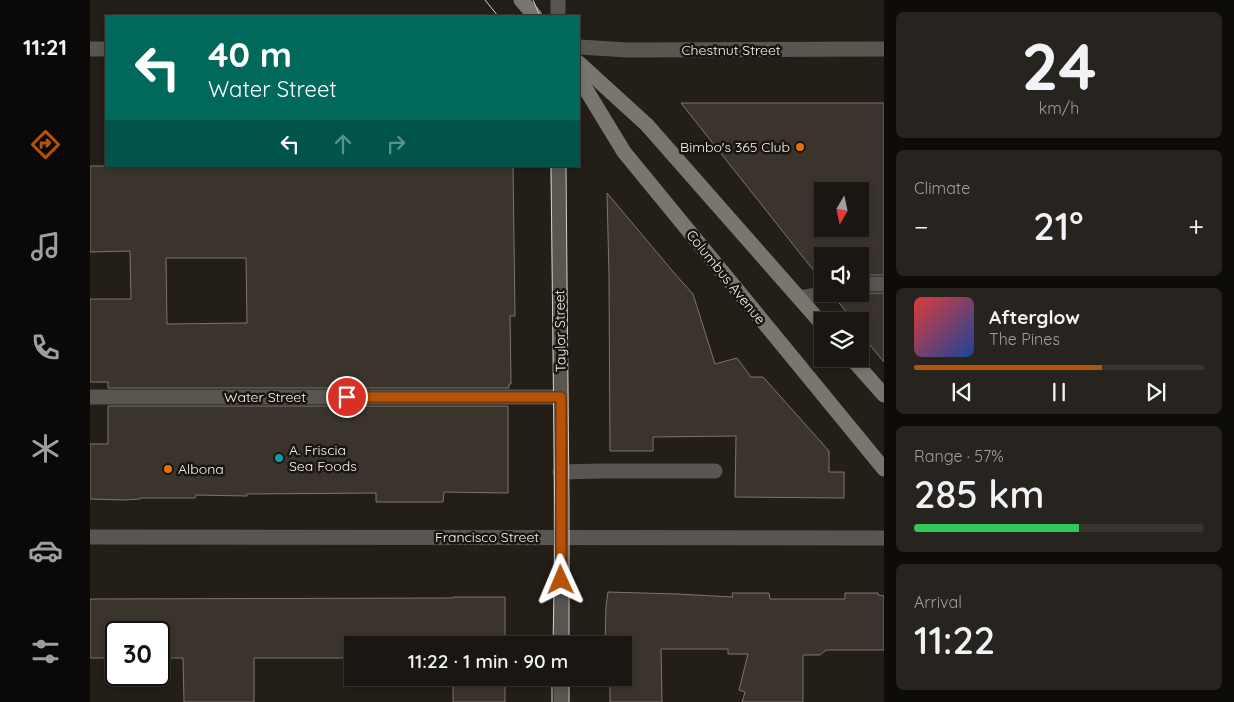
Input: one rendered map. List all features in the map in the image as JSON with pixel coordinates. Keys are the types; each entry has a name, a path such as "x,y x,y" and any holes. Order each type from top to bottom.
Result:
{"main road":[{"path":"521,0 534,15"},
{"path":"580,64 647,125 814,315"},
{"name":"Columbus Avenue","path":"580,80 624,152 884,469"},
{"path":"859,367 884,395"}],"street":[{"path":"558,0 558,15"},
{"name":"Chestnut Street","path":"580,47 628,50 884,49"},
{"path":"90,49 105,49"},
{"name":"Taylor Street","path":"558,167 561,397 561,636"},
{"path":"869,284 884,284"},
{"path":"800,298 814,296"},
{"name":"Water Street","path":"90,397 561,397"},
{"path":"560,472 600,470 715,471"},
{"name":"Francisco Street","path":"90,537 884,538"},
{"path":"561,686 561,702"}],"building":[{"name":"Bimbo's 365 Club","path":"681,103 884,103 884,275 869,275 869,247 814,247 814,271"},
{"path":"90,166 513,167 515,316 510,316 511,384 509,384 509,388 108,388 108,382 90,382 90,299 131,299 130,251 90,252","holes":["166,258 246,258 247,323 167,324"]},
{"path":"607,193 693,294 715,364 737,358 751,377 763,377 829,451 829,472 844,472 844,498 735,497 736,436 653,437 653,451 610,451"},
{"path":"869,293 884,293 884,362 869,344 869,312 846,312 838,302 869,302"},
{"path":"108,406 508,406 508,493 444,492 443,502 376,502 376,493 247,494 247,496 196,495 195,498 90,499 90,444 108,444"},
{"path":"608,592 733,597 732,593 769,593 770,599 845,599 845,593 878,593 878,595 884,596 884,650 826,650 820,655 803,655 803,702 742,702 745,692 739,690 748,654 728,654 728,649 661,649 662,702 610,702 610,686 632,686 632,636 605,636"},
{"path":"505,597 505,636 344,636 344,658 254,658 254,702 184,702 183,658 170,658 170,621 105,621 105,658 90,658 90,599"},
{"path":"453,686 505,686 505,702 453,702"}],"tram line":[{"path":"485,0 497,15"},
{"path":"533,0 540,15"},
{"path":"551,167 555,537 553,636"},
{"path":"566,167 569,636"},
{"path":"552,686 552,702"},
{"path":"569,686 569,702"}],"place":[{"name":"Bimbo's 365 Club","path":"800,147"},
{"name":"A. Friscia Sea Foods","path":"279,458"},
{"name":"Albona","path":"168,469"}],"route":[{"path":"347,397 561,397 561,580"}]}
